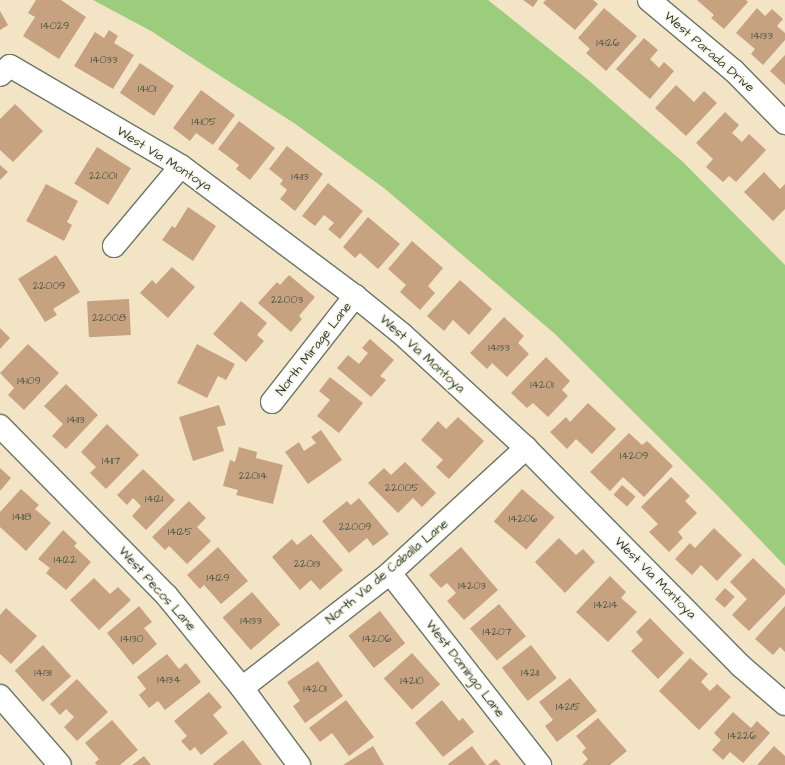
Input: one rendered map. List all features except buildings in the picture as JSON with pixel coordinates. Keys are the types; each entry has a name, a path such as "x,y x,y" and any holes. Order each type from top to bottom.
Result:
{"street":[{"name":"West Parada Drive","path":"649,0 734,71 785,123"},
{"name":"West Via Montoya","path":"5,70 181,166 355,296 402,334 526,448 741,666 785,704"},
{"path":"114,246 181,166"},
{"name":"North Mirage Lane","path":"272,402 355,296"},
{"name":"West Pecos Lane","path":"0,426 167,596 242,688 299,765"},
{"name":"North Via de Caballa Lane","path":"242,688 390,573 526,448"},
{"name":"West Domingo Lane","path":"390,573 540,765"},
{"path":"0,696 60,765"}],"green space":[{"path":"93,0 488,0 587,79 683,162 785,265 785,566 719,497 555,334 384,188 294,123 151,31"}]}
